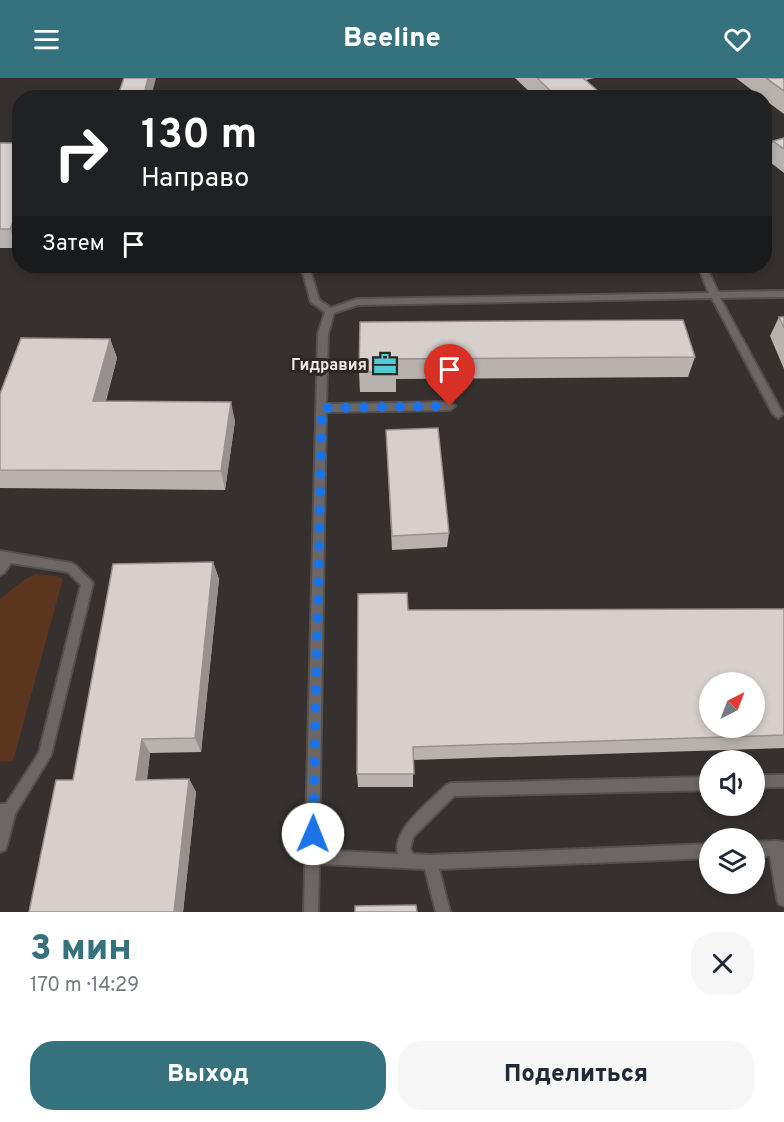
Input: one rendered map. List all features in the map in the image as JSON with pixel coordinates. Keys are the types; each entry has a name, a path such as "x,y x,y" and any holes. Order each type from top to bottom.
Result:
{"lane":[{"path":"307,273 315,302 330,311 357,302 784,294"},
{"path":"705,273 778,414"},
{"path":"311,912 323,334 330,311"},
{"path":"322,408 450,406"},
{"path":"0,570 4,557 71,568 87,584 45,755 4,811 0,845"},
{"path":"765,781 784,781"},
{"path":"409,861 403,850 407,833 451,790 699,783"},
{"path":"765,849 780,848 784,898"},
{"path":"312,857 430,862 699,851"},
{"path":"430,862 443,912"}],"shaded area":[{"path":"35,574 57,576 63,579 13,761 0,762 0,599"}],"building":[{"path":"124,78 148,78 145,90 120,90"},
{"path":"537,78 583,78 597,90 550,90"},
{"path":"766,78 784,78 784,91"},
{"path":"784,138 784,149 773,141"},
{"path":"0,143 12,143 12,224 10,229 0,229"},
{"path":"779,317 784,317 784,328"},
{"path":"683,320 695,357 396,359 396,372 359,372 360,322"},
{"path":"21,338 110,339 93,401 231,402 221,471 0,470 0,394"},
{"path":"438,428 449,533 392,536 386,430"},
{"path":"213,562 195,738 142,739 136,780 189,779 174,912 29,912 56,780 73,780 113,564"},
{"path":"407,593 408,610 784,609 784,735 765,736 765,672 699,672 699,738 413,747 414,774 357,774 358,594"},
{"path":"416,905 417,912 355,912 355,906"}],"place":[{"name":"Гидравия","path":"385,364"}],"route":[{"path":"313,834 322,408 450,406"}]}
